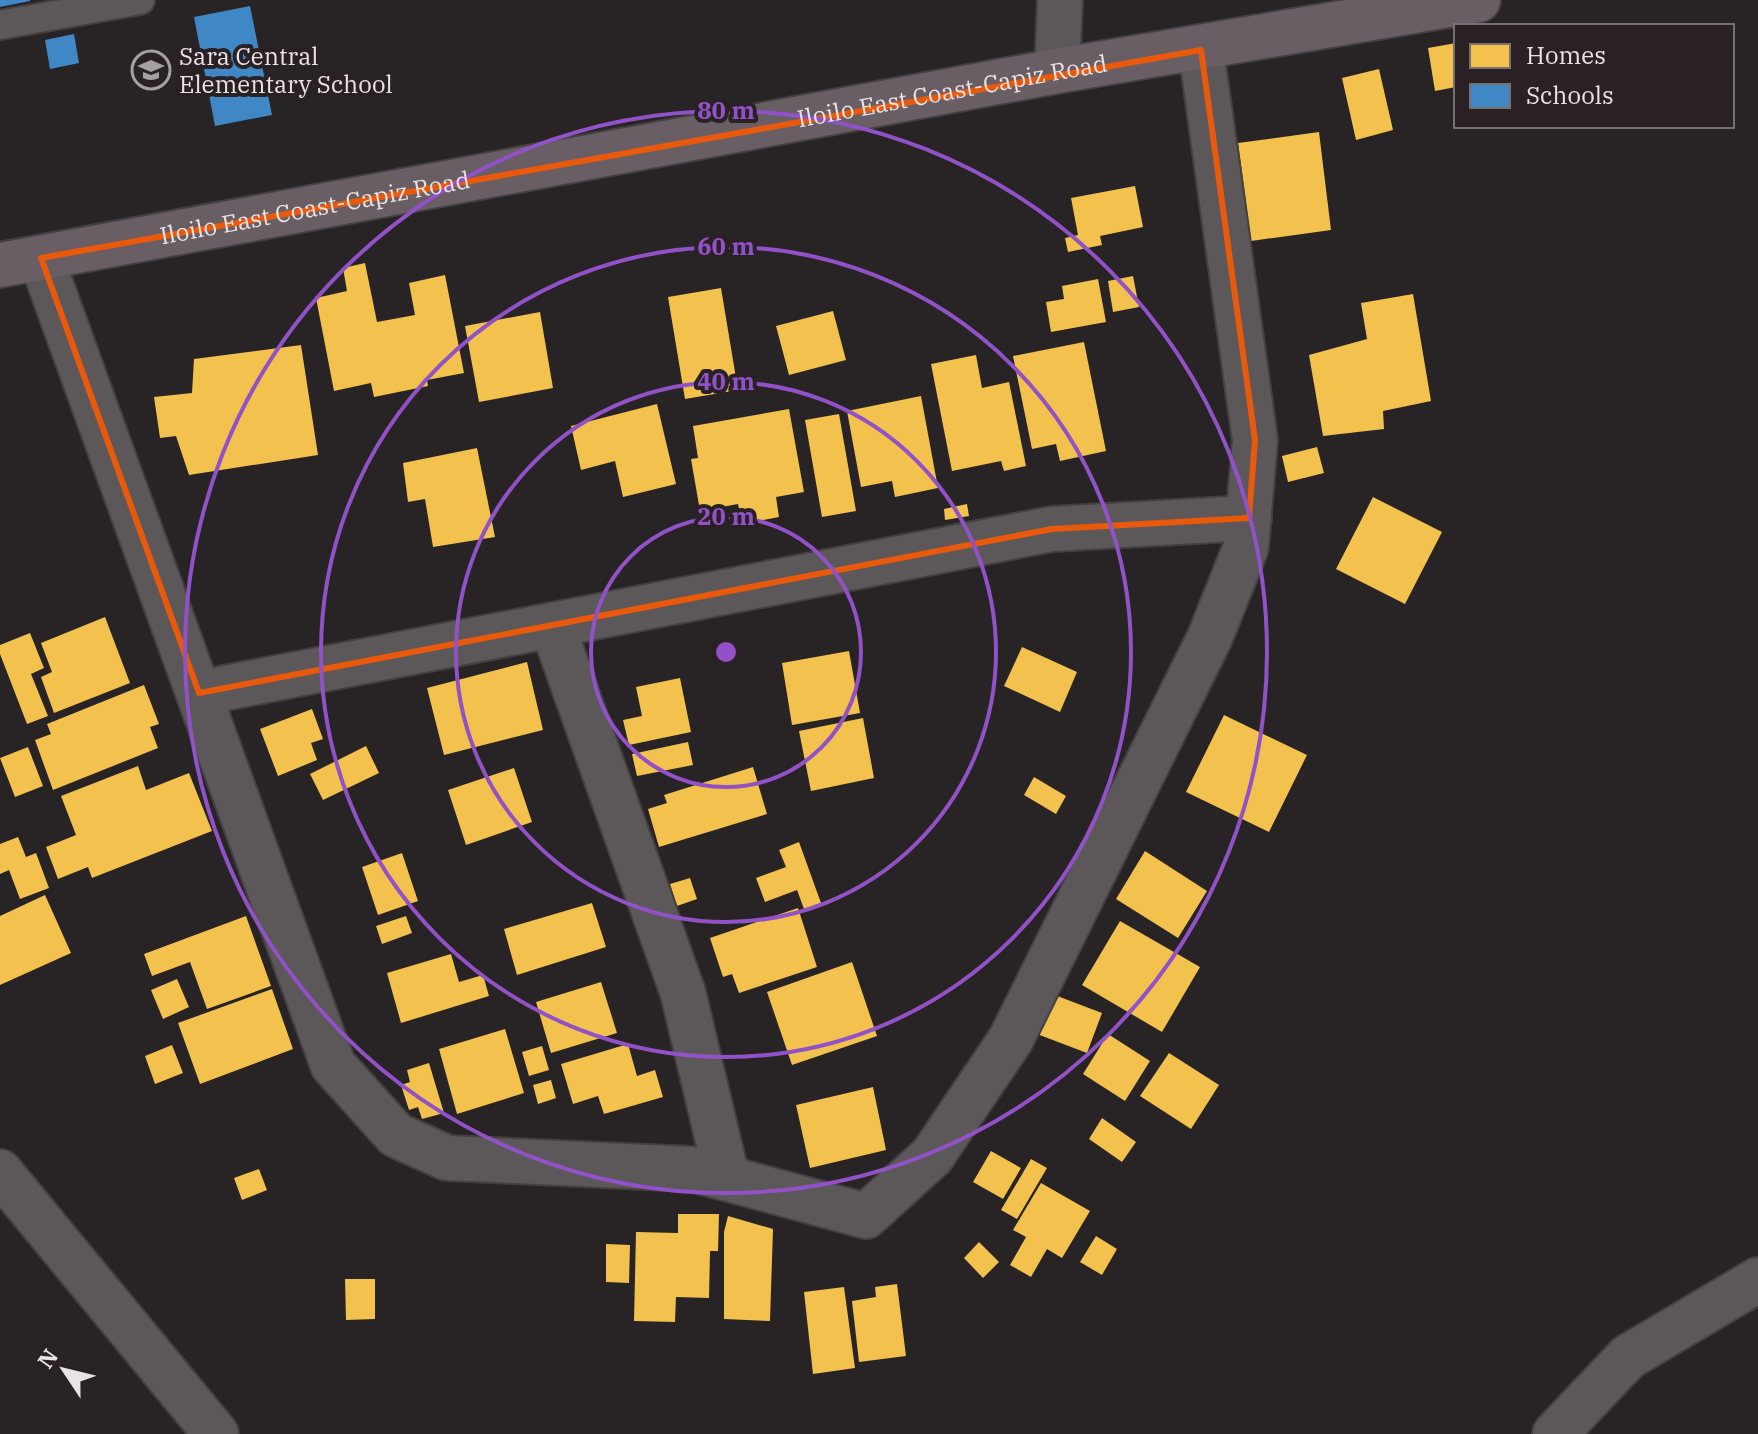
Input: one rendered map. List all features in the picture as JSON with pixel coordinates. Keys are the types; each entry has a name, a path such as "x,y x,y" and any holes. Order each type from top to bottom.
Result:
{"main road":[{"name":"Iloilo East Coast-Capiz Road","path":"21,261 1057,71 1201,50 1478,0"}],"street":[{"path":"1057,71 1060,0"},
{"path":"21,261 199,693 333,1065 396,1135 447,1158 692,1169 866,1216 932,1156 1011,1039 1210,637 1246,547 1255,440 1201,50"},
{"path":"199,693 1052,529 1249,518"},
{"path":"552,625 683,993 727,1178"},
{"path":"0,1172 216,1434"},
{"path":"1555,1434 1628,1357 1758,1280"}],"lane":[{"path":"0,25 140,0"}],"highlighted area":[{"path":"1201,50 1255,440 1249,518 1052,529 199,693 41,258"}],"building: Homes":[{"path":"1454,43 1454,87 1435,91 1428,48"},
{"path":"1379,69 1393,130 1356,140 1342,78"},
{"path":"1319,132 1331,230 1251,241 1238,143"},
{"path":"1135,186 1143,227 1100,236 1102,245 1068,252 1065,238 1078,235 1071,198"},
{"path":"365,263 377,322 415,315 409,283 445,275 464,373 427,380 428,386 374,397 371,383 334,391 316,298 347,291 343,268"},
{"path":"1133,276 1139,307 1113,312 1108,281"},
{"path":"1098,279 1106,322 1051,332 1046,302 1064,299 1062,286"},
{"path":"721,288 738,390 685,399 668,297"},
{"path":"1413,294 1431,401 1383,411 1384,429 1323,436 1309,355 1367,339 1361,303"},
{"path":"833,311 846,360 789,375 776,326"},
{"path":"540,312 553,388 479,402 465,326"},
{"path":"1084,342 1106,451 1060,461 1056,444 1032,449 1013,356"},
{"path":"301,345 318,455 189,475 176,436 160,438 154,397 192,393 194,359"},
{"path":"976,355 982,388 1009,382 1026,466 1004,471 1001,461 952,471 931,364"},
{"path":"921,396 938,488 895,497 892,481 861,487 847,411"},
{"path":"657,404 676,484 623,497 615,461 581,470 571,426"},
{"path":"789,409 804,492 776,497 779,517 742,524 738,504 700,511 691,459 698,458 693,426"},
{"path":"839,414 856,511 822,517 805,420"},
{"path":"1317,447 1324,473 1288,482 1282,456"},
{"path":"477,448 495,537 433,547 425,499 408,502 403,463"},
{"path":"1373,497 1442,532 1405,604 1336,569"},
{"path":"967,504 969,516 945,520 944,509"},
{"path":"105,617 130,683 54,713 41,677 52,672 41,643"},
{"path":"30,633 44,668 31,674 48,716 27,724 0,654 0,645"},
{"path":"1022,647 1077,672 1060,712 1004,686"},
{"path":"849,651 860,713 792,725 782,663"},
{"path":"527,662 543,730 444,755 427,688"},
{"path":"680,678 691,732 629,745 623,720 642,716 636,687"},
{"path":"144,685 159,724 150,727 158,748 53,790 35,740 51,734 47,724"},
{"path":"312,709 323,739 311,743 317,760 278,776 260,729"},
{"path":"1224,715 1307,755 1269,832 1186,792"},
{"path":"863,718 874,778 811,791 799,731"},
{"path":"688,742 693,765 637,776 632,754"},
{"path":"366,746 379,773 323,800 310,774"},
{"path":"28,747 43,786 15,797 0,758"},
{"path":"138,766 146,790 189,773 212,831 92,878 88,867 58,879 46,847 76,835 61,796"},
{"path":"753,767 767,814 659,847 648,809 667,803 664,795"},
{"path":"514,768 532,822 466,845 448,790"},
{"path":"1034,777 1066,796 1056,814 1024,795"},
{"path":"18,837 26,857 36,853 49,888 20,899 9,870 0,874 0,844"},
{"path":"799,842 821,903 804,909 797,890 765,902 756,878 786,867 779,850"},
{"path":"1145,851 1207,891 1178,938 1116,899"},
{"path":"402,853 418,901 378,915 362,867"},
{"path":"690,878 697,899 677,906 670,884"},
{"path":"45,895 71,953 0,985 0,916"},
{"path":"592,903 606,947 517,975 504,929"},
{"path":"798,908 817,967 739,993 732,974 723,977 710,938"},
{"path":"246,916 271,986 207,1009 190,962 152,976 144,954"},
{"path":"406,916 412,933 382,944 376,926"},
{"path":"1120,921 1200,967 1162,1032 1082,985"},
{"path":"451,954 459,982 483,975 489,996 401,1023 387,973"},
{"path":"852,962 877,1036 792,1065 767,992"},
{"path":"177,979 189,1007 163,1019 151,990"},
{"path":"601,982 617,1033 551,1053 536,1002"},
{"path":"272,989 293,1049 200,1084 178,1023"},
{"path":"1052,994 1102,1013 1087,1053 1037,1034"},
{"path":"505,1029 524,1093 457,1114 439,1049"},
{"path":"1108,1034 1150,1061 1125,1101 1083,1074"},
{"path":"628,1044 637,1076 655,1070 663,1097 604,1114 598,1096 573,1104 561,1064"},
{"path":"172,1045 183,1073 155,1084 145,1056"},
{"path":"542,1046 549,1070 529,1076 522,1052"},
{"path":"1169,1053 1219,1085 1191,1129 1140,1096"},
{"path":"429,1063 444,1113 422,1119 418,1107 409,1110 401,1085 410,1082 407,1070"},
{"path":"551,1080 556,1098 538,1104 533,1085"},
{"path":"873,1087 886,1150 810,1168 796,1105"},
{"path":"1102,1118 1136,1142 1122,1162 1089,1139"},
{"path":"991,1151 1021,1168 1003,1199 973,1182"},
{"path":"1031,1159 1047,1168 1017,1219 1001,1210"},
{"path":"259,1169 267,1190 242,1200 234,1178"},
{"path":"1041,1183 1090,1211 1062,1258 1047,1249 1031,1277 1010,1265 1026,1237 1013,1230"},
{"path":"678,1214 719,1214 718,1251 710,1251 709,1298 676,1297 675,1322 634,1321 636,1232 678,1233"},
{"path":"728,1216 773,1229 770,1321 724,1319 724,1232"},
{"path":"1096,1236 1117,1249 1102,1275 1080,1262"},
{"path":"979,1242 999,1262 983,1278 964,1258"},
{"path":"606,1244 630,1245 629,1283 606,1282"},
{"path":"345,1279 375,1279 375,1319 346,1320"},
{"path":"897,1284 906,1356 859,1362 852,1301 876,1297 875,1287"},
{"path":"844,1287 855,1368 813,1374 804,1292"}],"building: Schools":[{"path":"0,0 30,0 30,1 0,7"},
{"path":"250,6 272,115 215,126 194,17"},
{"path":"74,34 79,63 50,69 45,40"}],"place":[{"name":"Sara Central Elementary School","path":"151,70"}]}
